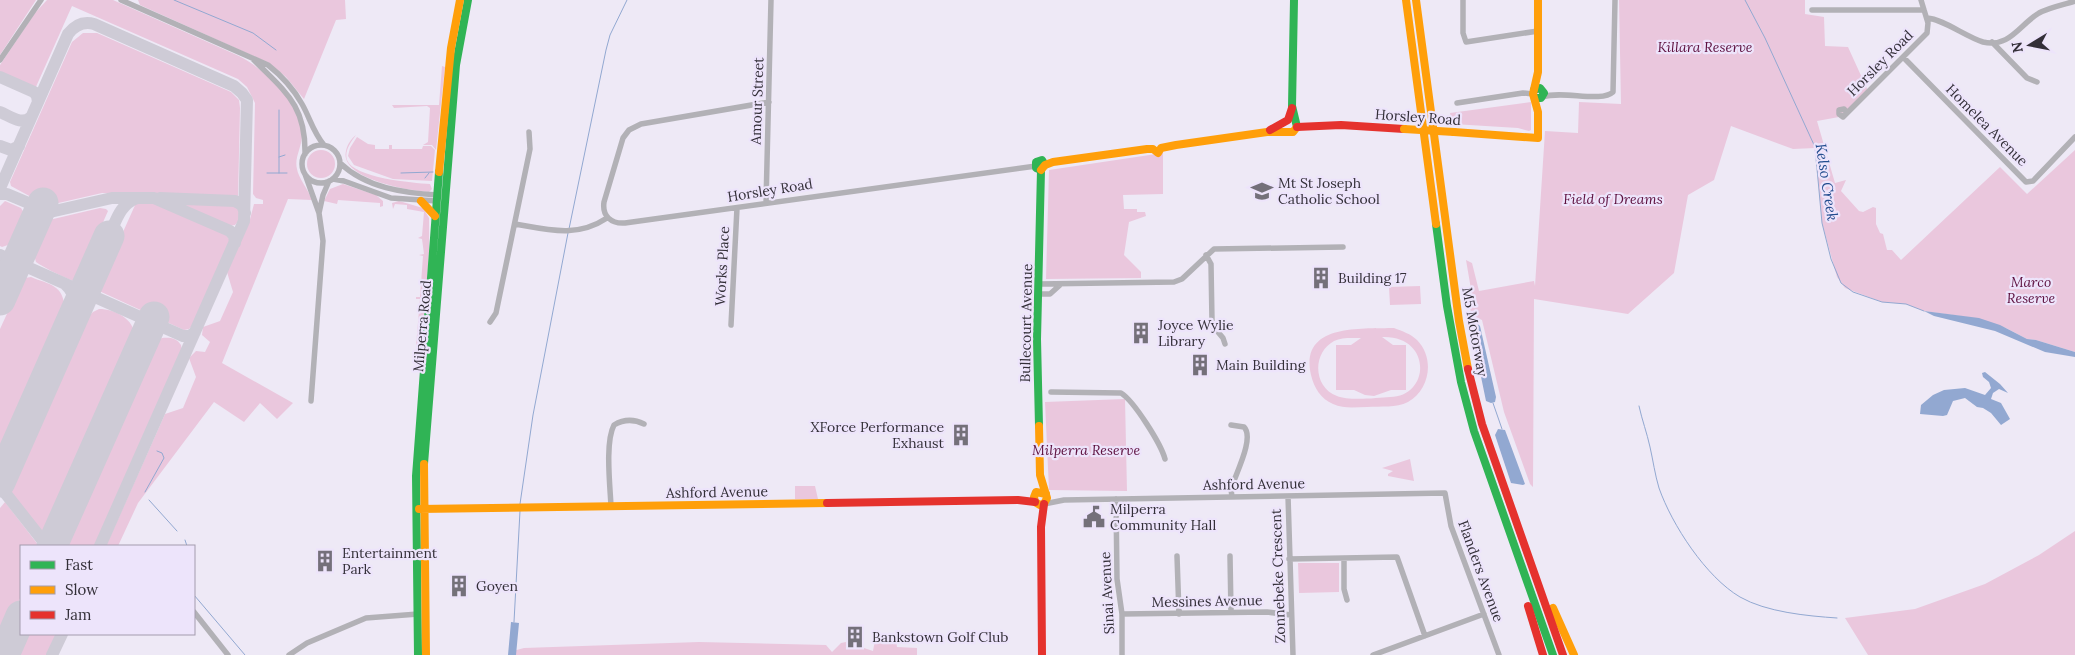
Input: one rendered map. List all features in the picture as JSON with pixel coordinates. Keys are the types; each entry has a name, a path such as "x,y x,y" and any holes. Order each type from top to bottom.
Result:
{"main road":[{"name":"Milperra Road","path":"418,655 421,614 421,509 418,445 436,198 450,48 460,0"},
{"name":"Milperra Road","path":"421,509 456,65 468,0"},
{"path":"1269,131 1282,124 1291,125 1294,0"},
{"name":"M5 Motorway","path":"1406,0 1447,306 1463,390 1491,482 1552,655"},
{"name":"M5 Motorway","path":"1416,0 1459,321 1468,372 1482,424 1563,655"},
{"path":"1517,136 1530,131 1538,122 1538,0"},
{"name":"Horsley Road","path":"1041,167 1053,162 1157,149 1269,131 1270,133 1291,125 1341,125 1538,138 1538,122"},
{"name":"Bullecourt Avenue","path":"1041,167 1037,339 1042,655"},
{"path":"421,201 435,216"},
{"path":"1491,482 1543,655"},
{"name":"Ashford Avenue","path":"421,509 1040,499"},
{"path":"1512,513 1574,655"},
{"name":"Milperra Road","path":"421,614 426,655"}],"street":[{"path":"0,60 41,0"},
{"path":"121,0 268,65 290,86 302,105 314,133 324,146 335,152 340,163 357,175 387,188 445,199"},
{"name":"Amour Street","path":"766,203 772,0"},
{"path":"1463,0 1463,32 1466,42 1538,31"},
{"path":"1457,103 1523,93 1606,97 1613,92 1615,0"},
{"name":"Horsley Road","path":"1847,113 1927,33 1927,18 1921,0"},
{"path":"1927,18 1936,20 1980,40 1992,42 2012,37 2041,12 2075,1"},
{"path":"1812,10 1924,10"},
{"path":"1928,25 1942,24"},
{"path":"1992,42 2027,78 2036,82"},
{"path":"251,58 278,82 291,100 305,132 305,154 302,164 304,174 320,214"},
{"name":"Homelea Avenue","path":"1904,58 2026,182 2033,181 2075,137"},
{"path":"515,224 561,232 590,228 607,218 604,205 622,138 633,128 642,124 769,102"},
{"path":"490,322 496,313 515,224 530,149 529,132"},
{"path":"305,154 314,147 324,146"},
{"path":"311,401 323,249 320,214 323,195 338,172 340,163"},
{"name":"Horsley Road","path":"607,218 622,224 1041,167"},
{"path":"304,174 313,182 344,181 391,198 421,201 436,198"},
{"name":"Works Place","path":"731,324 738,208"},
{"path":"1039,284 1174,282 1182,279 1214,249 1343,247"},
{"path":"1206,255 1211,264 1213,326 1223,338 1225,344"},
{"path":"1038,294 1050,294 1060,285"},
{"path":"1051,392 1118,392 1124,395 1151,429 1156,442 1163,451 1165,459"},
{"path":"611,506 609,440 612,428 614,425 625,420 644,424"},
{"path":"1231,425 1244,427 1248,434 1248,444 1231,490 1232,497"},
{"name":"Ashford Avenue","path":"1040,499 1445,493"},
{"name":"Flanders Avenue","path":"1445,493 1451,526 1499,655"},
{"name":"Zonnebeke Crescent","path":"1288,496 1293,655"},
{"name":"Sinai Avenue","path":"1116,499 1117,579 1122,614 1122,655"},
{"path":"1177,556 1179,614"},
{"path":"1230,556 1231,612"},
{"path":"1289,559 1397,557 1425,636"},
{"path":"1344,558 1344,589 1348,600"},
{"name":"Messines Avenue","path":"1122,614 1267,612 1291,615"},
{"path":"195,613 228,655"},
{"path":"289,655 307,642 366,618 421,614"},
{"path":"1373,655 1484,614"}],"green space":[{"path":"0,0 36,0 0,55"},
{"path":"47,0 113,0 239,56 260,70 280,88 295,111 302,135 296,165 299,176 312,200 288,199 222,363 293,403 277,419 260,403 244,422 214,402 138,503 118,545 106,545 165,414 183,408 196,377 189,358 196,351 205,352 210,342 202,335 203,327 220,321 233,292 227,272 249,223 254,204 263,204 263,200 256,198 253,194 255,103 247,87 238,79 72,6 35,89 32,89 0,75 0,65 35,13"},
{"path":"138,0 345,0 346,19 336,20 304,99 286,77 269,63 140,5"},
{"path":"1619,0 1805,0 1805,14 1824,17 1825,46 1848,47 1868,91 1839,117 1817,121 1835,183 1846,180 1841,191 1859,211 1863,212 1873,207 1876,208 1876,224 1880,233 1883,234 1887,250 1892,250 1901,260 2000,167 2027,194 2075,150 2075,352 2027,339 2006,328 1967,317 1924,311 1906,304 1882,302 1845,288 1837,277 1822,223 1815,148 1793,149 1731,126 1714,180 1688,195 1674,273 1628,314 1534,299 1533,487 1530,484 1504,412 1482,320 1473,316 1468,304 1472,295 1466,260 1472,263 1479,291 1534,281 1535,286 1545,131 1578,133 1579,102 1621,104"},
{"path":"83,33 97,33 231,92 239,100 238,197 102,193 54,204 55,201 37,192 33,198 11,186 10,182 72,42"},
{"path":"442,66 445,67 436,150 432,145 423,145 428,142 430,108 427,106 394,108 392,105 439,105"},
{"path":"1531,102 1531,130 1529,131 1518,128 1453,124 1450,113"},
{"path":"356,135 348,147 346,156 348,144"},
{"path":"357,137 368,144 375,145 375,149 389,149 389,145 392,145 392,149 422,149 423,146 431,146 435,150 432,181 393,179 354,165 348,156 350,148"},
{"path":"321,150 331,154 335,164 331,174 321,178 311,174 307,164 311,154"},
{"path":"1163,153 1163,194 1123,195 1124,209 1137,209 1137,212 1145,212 1146,216 1129,222 1124,255 1141,272 1141,278 1046,279 1049,170"},
{"path":"347,161 352,166 372,175 430,184 432,189 429,192 420,191 378,182 353,169"},
{"path":"343,184 376,195 383,201 383,206 380,207 380,203 338,200 337,204 324,201 330,189"},
{"path":"5,201 21,208 24,213 11,244 2,247 0,246 0,206"},
{"path":"150,201 225,233 229,239 229,245 193,325 189,329 184,330 97,290 136,203"},
{"path":"399,201 423,208 429,218 429,252 422,344 416,346 420,299 416,299 416,297 420,297 423,256 419,255 424,254 422,239 418,238 422,236 424,212 407,209 407,205 395,204 393,209 392,203"},
{"path":"175,203 234,204 239,209 240,219 235,225 228,226"},
{"path":"100,208 108,211 77,281 63,277 36,262 34,255 49,220"},
{"path":"31,277 50,284 58,290 62,295 65,309 0,455 0,329 22,281 25,278"},
{"path":"1420,286 1421,304 1390,305 1389,287"},
{"path":"99,309 112,311 124,317 133,327 134,340 53,525 50,529 43,531 38,528 9,489 83,322"},
{"path":"1366,328 1394,328 1415,338 1423,347 1426,356 1428,373 1421,390 1415,397 1408,402 1393,406 1346,407 1337,406 1322,396 1316,389 1311,375 1310,358 1314,346 1336,332","holes":["1382,337 1398,339 1410,345 1417,355 1420,366 1419,377 1413,387 1403,394 1363,399 1342,398 1329,392 1323,385 1318,370 1319,361 1327,346 1340,339 1361,338 1351,345 1336,345 1336,390 1354,390 1365,395 1374,396 1391,390 1406,390 1406,345 1393,345"]},
{"path":"162,338 175,339 181,345 182,351 95,545 65,545 67,533 152,343"},
{"name":"Milperra Reserve","path":"1125,399 1127,491 1049,490 1045,402"},
{"path":"1410,459 1414,481 1388,476 1393,471 1382,468"},
{"path":"795,486 815,486 818,499 795,499"},
{"path":"5,502 38,545 20,545 20,598 0,643 0,508"},
{"path":"2075,531 2075,655 1868,655 1845,618 1915,609 1985,584 2039,555"},
{"path":"1298,563 1339,563 1339,592 1299,593"},
{"path":"22,635 56,635 47,655 13,655"},
{"name":"Bankstown Golf Club","path":"876,635 896,640 897,647 917,648 917,655 513,655 513,651 524,648 699,642 826,645 832,652 841,643 846,642 873,651"}],"water":[{"path":"1924,311 1979,318 2000,325 2027,339 2075,352 2075,357 2045,352 1995,331 1934,316"},
{"path":"1475,321 1480,326 1496,397 1495,402 1491,403 1486,401 1471,328 1472,322"},
{"path":"1985,372 2008,393 1999,389 1993,393 1991,399 2001,403 2010,419 2001,425 1991,413 1977,407 1965,398 1953,401 1947,415 1920,414 1921,405 1933,395 1944,390 1965,388 1985,395 1991,388 1989,382 1983,377 1982,373"},
{"path":"1498,429 1505,430 1525,484 1523,485 1511,483 1495,435"},
{"path":"511,622 519,623 516,655 508,655"}],"waterway":[{"path":"174,0 253,33 276,50"},
{"path":"569,229 606,50 610,35 627,0"},
{"name":"Kelso Creek","path":"1745,0 1765,38 1815,147 1822,223 1831,259 1841,283 1853,292 1882,302 1906,304 1924,311"},
{"path":"279,110 279,173"},
{"path":"279,157 285,155"},
{"path":"401,173 433,172"},
{"path":"267,173 287,173"},
{"path":"425,178 429,173"},
{"path":"520,504 533,415 568,233"},
{"path":"1493,403 1502,429"},
{"path":"1639,406 1659,488 1672,518 1692,549 1715,577 1727,588 1750,602 1774,610 1837,618"},
{"path":"145,492 164,458 162,453 157,451"},
{"path":"149,500 177,531"},
{"path":"514,622 520,511"},
{"path":"185,540 187,545"},
{"path":"195,596 245,655"}],"taxiway":[{"path":"0,188 68,34 80,24 94,24 234,86 247,100 244,221 100,545"},
{"path":"0,77 34,92 38,102"},
{"path":"0,112 24,121 31,117"},
{"path":"0,146 11,150 19,146"},
{"path":"0,194 7,194 50,212 112,198 154,198 230,231 234,236 235,243"},
{"path":"109,236 116,219 126,204 137,198"},
{"path":"160,198 235,201 242,205 245,213"},
{"path":"0,255 183,336 190,336 195,332"},
{"path":"0,255 8,266 9,277 0,300"},
{"path":"57,354 75,309 71,292 65,284"},
{"path":"17,443 27,421"},
{"path":"20,436 6,473 6,494 46,545"},
{"path":"55,545 64,520"},
{"path":"52,655 62,635"}],"runway":[{"path":"0,300 43,203"},
{"path":"0,482 109,236"},
{"path":"52,545 154,317"},
{"path":"4,655 20,618"}],"traffic: fast":[{"path":"424,464 456,65 468,0"},
{"path":"1294,0 1292,106 1297,127"},
{"path":"1534,90 1540,88 1544,93 1541,98 1535,98"},
{"path":"1041,170 1036,168 1036,162 1042,160 1045,165"},
{"path":"1039,426 1037,339 1041,170"},
{"path":"418,655 416,476 439,172"},
{"path":"1436,224 1447,306 1461,382 1474,431 1553,655"}],"traffic: slow":[{"path":"439,172 451,48 460,0"},
{"path":"1406,0 1436,224"},
{"path":"1416,0 1459,321 1468,369"},
{"path":"1454,132 1538,138 1538,112 1533,94 1538,72 1538,0"},
{"path":"1041,170 1045,165 1053,162 1147,149 1153,149 1158,153 1161,148 1176,145 1267,132 1293,132 1297,127"},
{"path":"1404,129 1454,132"},
{"path":"421,201 435,216"},
{"path":"1039,426 1040,475 1047,498 1044,504 1040,505 1035,502 1036,492 1046,494"},
{"path":"424,464 426,655"},
{"path":"419,509 827,503"},
{"path":"1553,608 1574,655"}],"traffic: jam":[{"path":"1270,130 1288,120 1292,108"},
{"path":"1297,127 1341,125 1404,129"},
{"path":"1468,369 1482,424 1563,655"},
{"path":"827,503 1018,500 1035,502"},
{"path":"1042,655 1041,527 1044,504"},
{"path":"1528,606 1543,655"}],"place":[{"name":"Mt St Joseph Catholic School","path":"1262,191"},
{"name":"Building 17","path":"1321,278"},
{"name":"Joyce Wylie Library","path":"1141,333"},
{"name":"Main Building","path":"1200,365"},
{"name":"XForce Performance Exhaust","path":"961,435"},
{"name":"Milperra Community Hall","path":"1094,517"},
{"name":"Entertainment Park","path":"325,561"},
{"name":"Goyen","path":"459,586"},
{"name":"Bankstown Golf Club","path":"855,637"}],"park label":[{"name":"Killara Reserve","path":"1705,47"},
{"name":"Field of Dreams","path":"1613,199"},
{"name":"Marco Reserve","path":"2031,290"}]}
